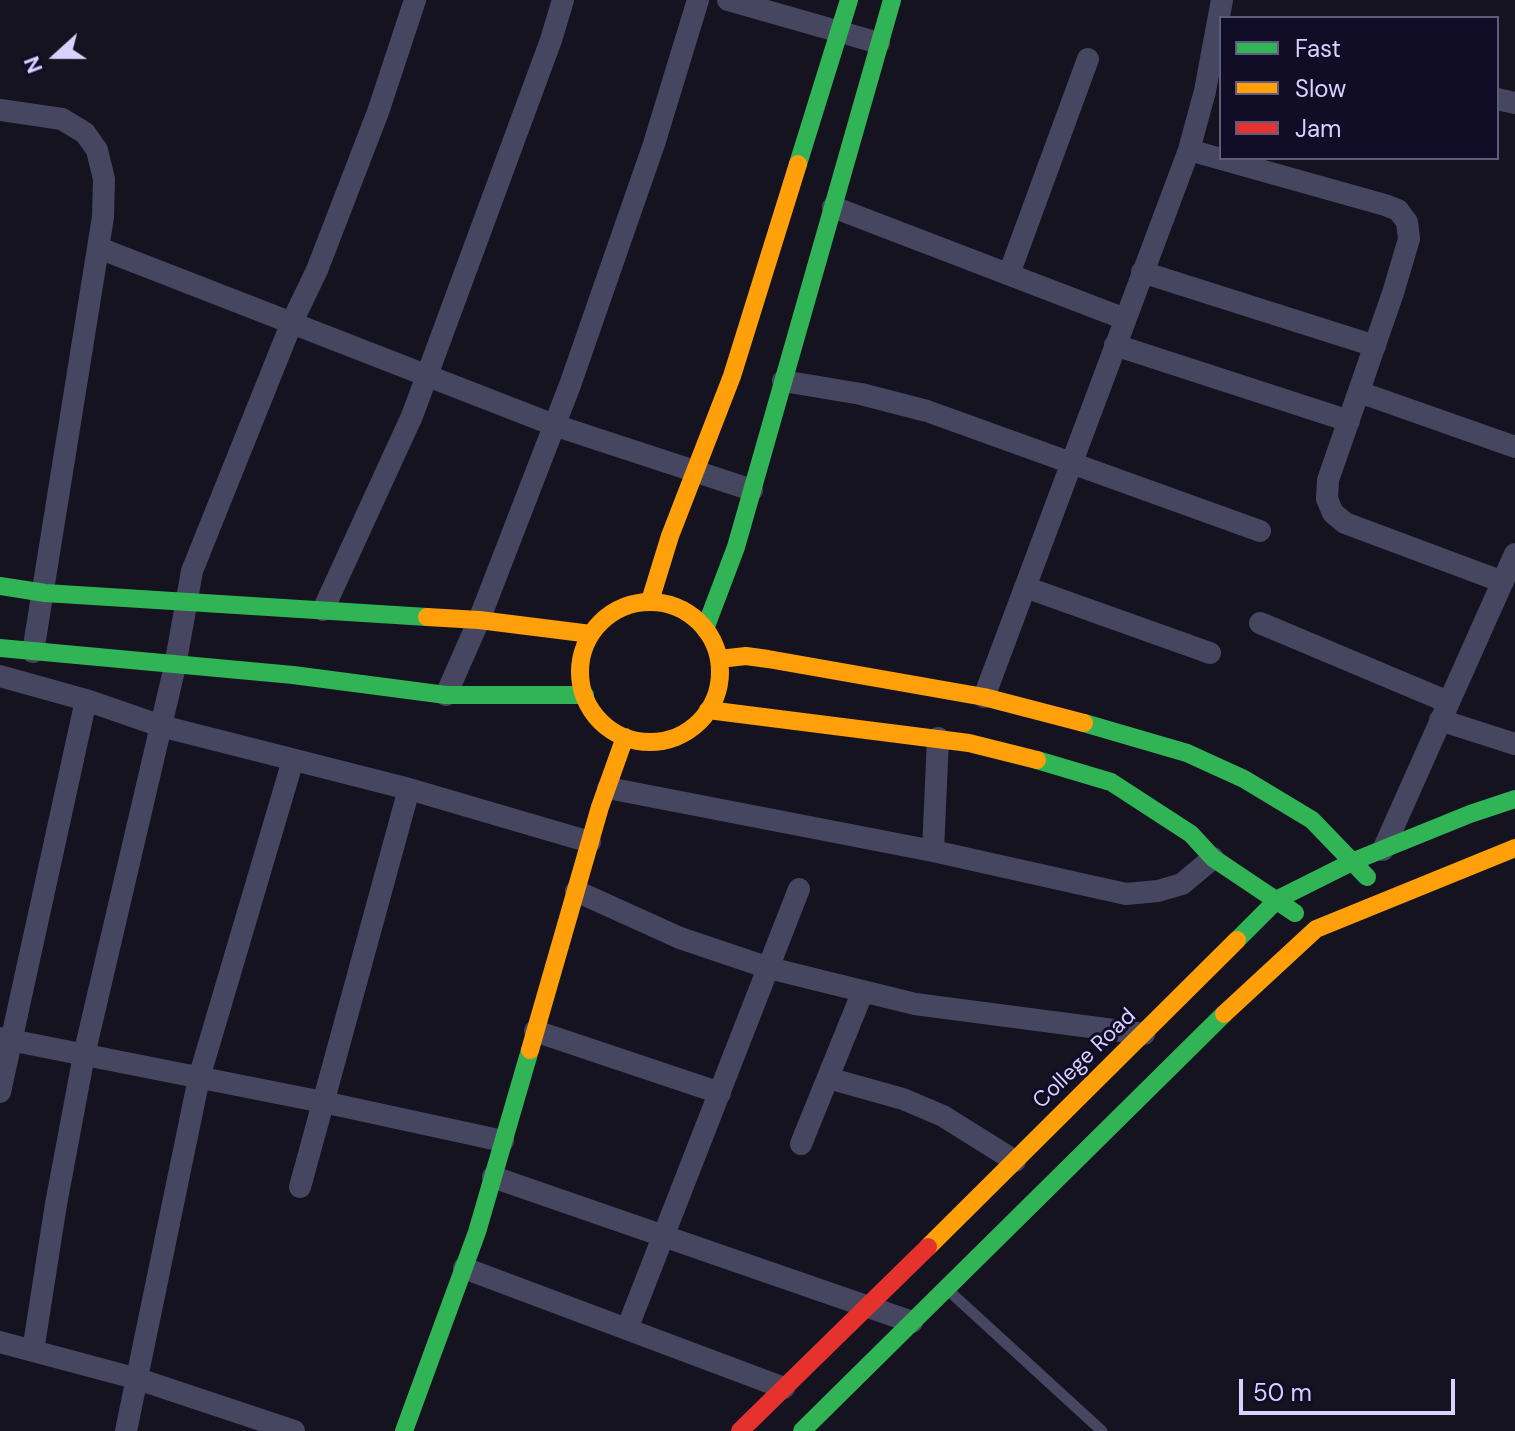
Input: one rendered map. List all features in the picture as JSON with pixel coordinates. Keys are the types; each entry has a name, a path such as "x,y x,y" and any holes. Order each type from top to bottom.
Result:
{"main road":[{"path":"650,601 670,536 732,376 849,0"},
{"path":"705,629 724,584 752,490 892,0"},
{"path":"0,586 45,593 185,603 479,620 591,634"},
{"path":"650,601 673,605 693,615 705,629 719,659 720,676 715,698 708,710 687,732 666,740 643,742 625,737 601,722 580,680 582,656 591,634 606,617 627,605 650,601"},
{"path":"0,648 293,675 446,695 585,695"},
{"path":"719,659 746,656 768,659 984,697 1187,753 1244,779 1312,820 1354,861 1386,901"},
{"path":"708,710 938,738 1043,761 1111,782 1191,834 1213,858 1278,899 1316,929"},
{"path":"404,1431 464,1268 493,1177 590,842 625,737"},
{"name":"College Road","path":"740,1431 1278,899 1354,861 1515,799"},
{"path":"802,1431 1227,1011 1316,929 1515,848"}],"street":[{"path":"33,1351 84,1055 175,666 197,554 292,322 317,270 378,112 415,0"},
{"path":"323,610 412,416 563,0"},
{"path":"446,695 479,620 554,425 654,144 698,0"},
{"path":"728,0 879,43"},
{"path":"984,697 1189,150 1205,91 1219,16"},
{"path":"1009,274 1088,59"},
{"path":"0,110 62,119 85,133 97,150 104,179 99,248 33,652"},
{"path":"1189,150 1219,158"},
{"path":"1225,160 1385,205 1398,210 1407,222 1409,239 1328,480 1327,499 1333,513 1345,523 1503,582"},
{"path":"833,207 1125,319"},
{"path":"99,248 554,425 752,490"},
{"path":"1142,272 1375,346"},
{"path":"1115,345 1349,421"},
{"path":"783,381 861,394 927,411 1260,531"},
{"path":"1359,392 1515,447"},
{"path":"1383,850 1515,554"},
{"path":"1025,587 1210,653"},
{"path":"1493,603 1515,611"},
{"path":"1260,623 1515,744"},
{"path":"0,676 86,700 161,726 409,789 590,842"},
{"path":"0,1092 6,1040 86,700"},
{"path":"933,851 938,738"},
{"path":"126,1431 199,1078 293,760"},
{"path":"608,788 933,851 1126,894 1158,891 1182,884 1213,858"},
{"path":"300,1187 409,789"},
{"path":"627,1329 799,889"},
{"path":"576,891 680,938 769,968 930,1006 1144,1034"},
{"path":"801,1144 863,991"},
{"path":"535,1031 720,1093"},
{"path":"6,1040 503,1141"},
{"path":"828,1078 903,1099 943,1116 1015,1161"},
{"path":"493,1177 912,1322"},
{"path":"464,1268 784,1388"},
{"path":"0,1342 138,1379 294,1431"}],"lane":[{"path":"946,1288 1102,1431"}],"traffic: fast":[{"path":"798,164 849,0"},
{"path":"705,629 736,547 892,0"},
{"path":"0,586 45,593 427,617"},
{"path":"0,648 293,675 446,695 585,695"},
{"path":"1084,723 1187,753 1244,779 1312,820 1367,877"},
{"path":"1037,760 1111,782 1191,834 1213,858 1295,913"},
{"path":"1237,940 1278,899 1354,861 1515,799"},
{"path":"802,1431 1224,1014"},
{"path":"404,1431 477,1232 530,1050"}],"traffic: slow":[{"path":"650,601 670,536 732,376 798,164"},
{"path":"650,602 677,608 699,623 714,645 720,672 714,699 699,721 677,736 650,742 623,736 601,721 586,699 580,672 586,645 601,623 623,608 650,602"},
{"path":"427,617 591,634"},
{"path":"719,659 746,656 768,659 984,697 1084,723"},
{"path":"708,710 969,743 1037,760"},
{"path":"530,1050 600,807 625,737"},
{"path":"1224,1014 1316,929 1515,848"},
{"path":"928,1247 1237,940"}],"traffic: jam":[{"path":"740,1431 928,1247"}]}
